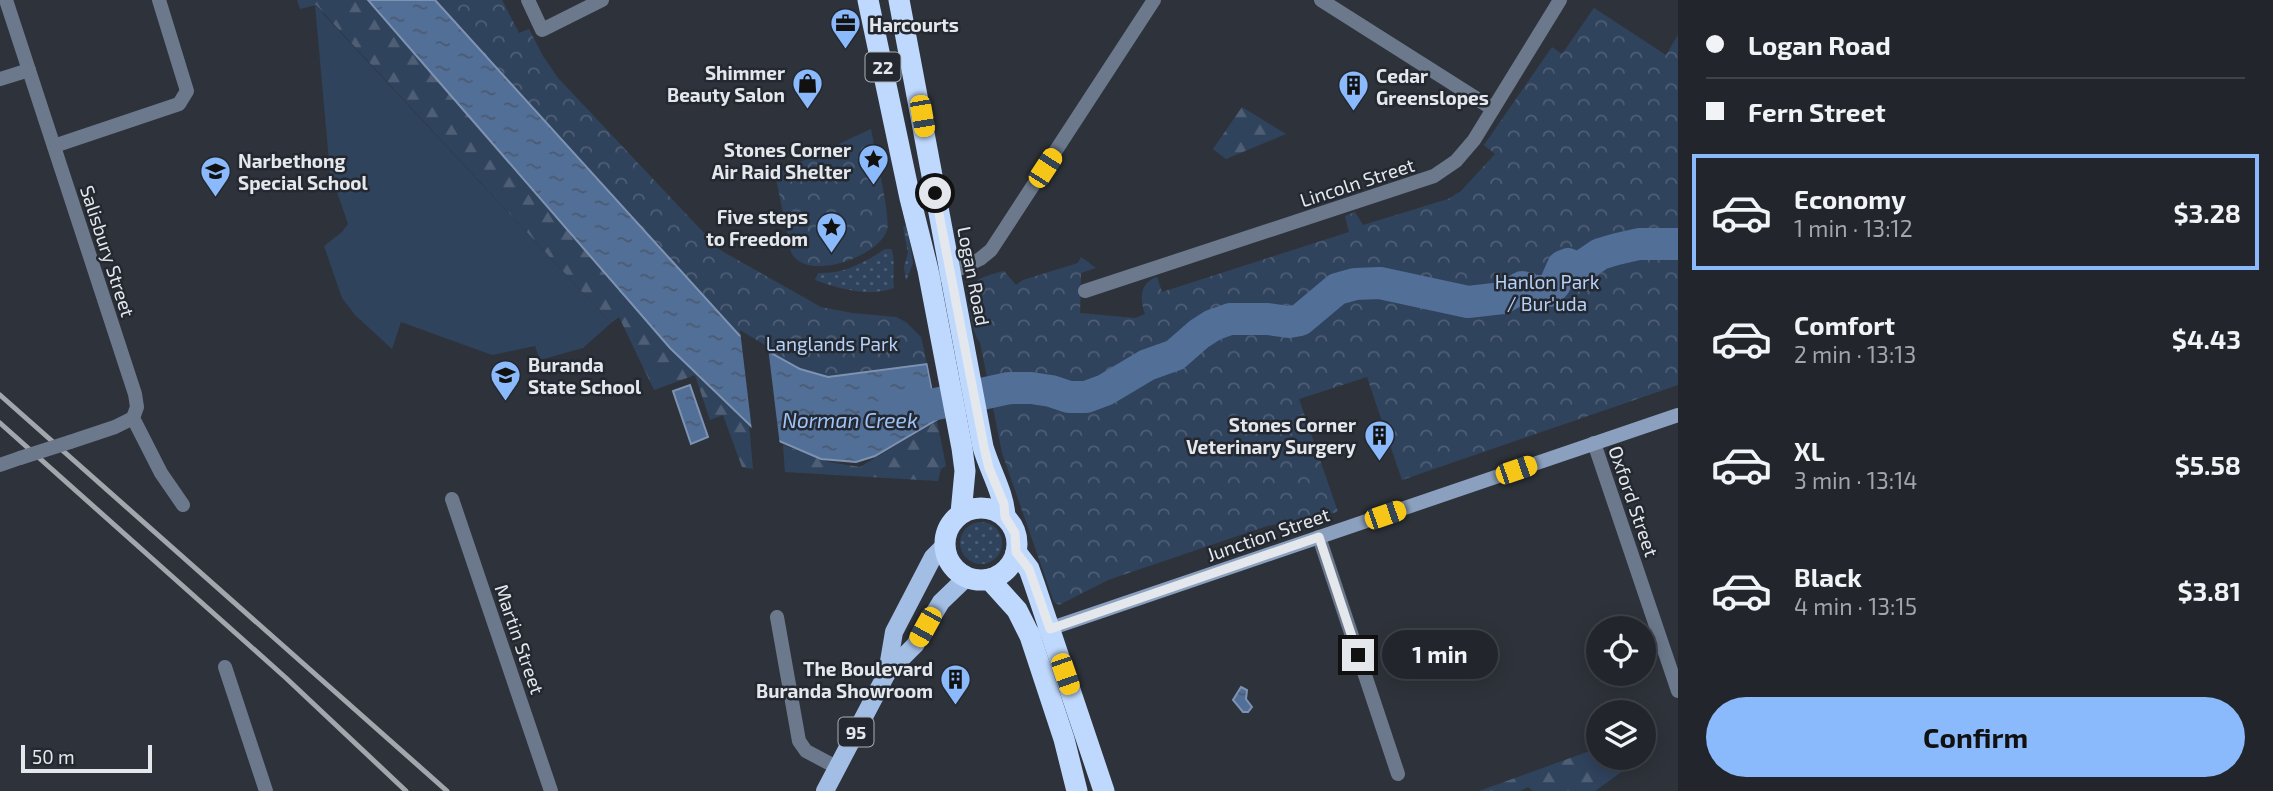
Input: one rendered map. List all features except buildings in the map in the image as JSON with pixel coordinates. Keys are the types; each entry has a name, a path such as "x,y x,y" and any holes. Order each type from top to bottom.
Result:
{"highway":[{"name":"22","path":"868,0 930,283 964,460 961,513 952,522 945,545"},
{"name":"Logan Road","path":"899,0 986,456 1004,504 1005,517"},
{"path":"961,513 988,508 1005,517"},
{"name":"22","path":"1005,517 1015,533 1016,552 1029,569 1040,633 1077,791"},
{"path":"945,545 951,564 967,577 989,579 1006,569 1016,552"},
{"name":"22","path":"989,579 1040,633 1104,791"}],"main road":[{"name":"95","path":"825,791 887,673 894,632 933,557 945,545"},
{"name":"95","path":"887,673 915,645 941,602 967,577"}],"street":[{"name":"Salisbury Street","path":"6,0 135,394 137,407 133,418 160,473 183,505"},
{"path":"54,146 179,104 187,91 159,0"},
{"path":"528,0 542,30 602,0"},
{"path":"930,283 980,259 991,250 1154,0"},
{"path":"1321,0 1493,109"},
{"name":"Lincoln Street","path":"1085,291 1434,176 1465,151 1560,0"},
{"path":"0,79 29,70"},
{"name":"Junction Street","path":"1040,633 1678,415"},
{"path":"0,465 115,428 133,418"},
{"name":"Oxford Street","path":"1594,443 1678,691"},
{"name":"Martin Street","path":"452,499 551,791"},
{"path":"1319,537 1398,774"},
{"path":"777,617 798,739 806,751 838,768"},
{"path":"225,667 267,791"}],"green space":[{"path":"297,0 368,0 670,348 749,424 753,469 742,467 723,415 710,420 695,375 654,390 619,317 611,323 316,5 300,9"},
{"name":"Langlands Park","path":"435,0 502,0 519,33 529,29 558,78 720,250 821,307 896,317 906,322 921,337 927,364 828,377 800,369 739,335"},
{"path":"315,5 611,323 583,348 540,360 535,346 492,355 401,322 392,349 355,315 342,298 324,246 348,224 330,172"},
{"name":"Hanlon Park / Bur'uda","path":"1594,8 1666,55 1678,35 1678,385 1402,480 1367,377 1299,399 1338,512 1267,526 1108,580 1059,605 1054,602 1002,453 980,342 974,331 971,314 970,296 974,284 983,277 1004,271 1016,285 1023,280 1078,263 1081,257 1096,268 1081,273 1080,313 1135,318 1145,314 1142,292 1147,283 1157,277 1162,292 1349,232 1345,216 1355,212 1363,225 1448,199 1461,191 1495,154 1484,145 1552,47 1562,54"},
{"path":"1242,107 1286,134 1226,159 1213,149"},
{"path":"871,129 888,222 887,230 871,249 841,263 825,266 799,261 791,252 775,174"},
{"path":"907,225 913,263 906,281 904,267 908,253 903,227"},
{"path":"885,249 891,249 892,253 894,288 865,292 815,280 818,273 853,267"},
{"path":"937,421 946,466 941,469 938,481 785,472 783,445 829,462 860,467"},
{"path":"981,522 996,528 1002,543 996,558 981,564 966,558 960,543 966,528"},
{"path":"1586,752 1586,770 1624,770 1595,791 1533,791 1528,787 1520,791 1479,791"}],"water":[{"name":"Norman Creek","path":"368,0 435,0 739,335 800,369 828,377 927,364 938,419 875,456 856,462 821,459 756,431 670,348"},
{"path":"690,385 708,437 691,444 673,391"},
{"path":"1241,687 1247,690 1246,699 1252,707 1248,712 1243,712 1233,700"}],"pier":[{"path":"740,330 768,347 780,446 752,431"},
{"path":"927,361 931,363 941,418 939,423"}],"waterway":[{"name":"Norman Creek","path":"892,409 913,409 1009,388 1031,388 1069,397 1086,397 1105,390 1147,365 1175,355 1213,325 1230,319 1289,322 1300,320 1337,289 1355,284 1380,283 1468,302 1503,298 1522,287 1534,291 1549,291 1563,266 1568,264 1578,268 1600,254 1639,244 1678,244"}],"railway":[{"path":"0,395 447,791"},
{"path":"0,423 286,678 406,791"}],"place":[{"name":"Harcourts","path":"846,51"},
{"name":"Shimmer Beauty Salon","path":"808,110"},
{"name":"Cedar Greenslopes","path":"1353,113"},
{"name":"Stones Corner Air Raid Shelter","path":"874,187"},
{"name":"Narbethong Special School","path":"215,198"},
{"name":"Five steps to Freedom","path":"831,254"},
{"name":"Buranda State School","path":"505,402"},
{"name":"Stones Corner Veterinary Surgery","path":"1379,462"},
{"name":"The Boulevard Buranda Showroom","path":"956,706"}],"route":[{"path":"935,193 989,468 1004,504 1005,517 1015,533 1016,552 1029,569 1050,629 1319,537 1358,655"}]}
